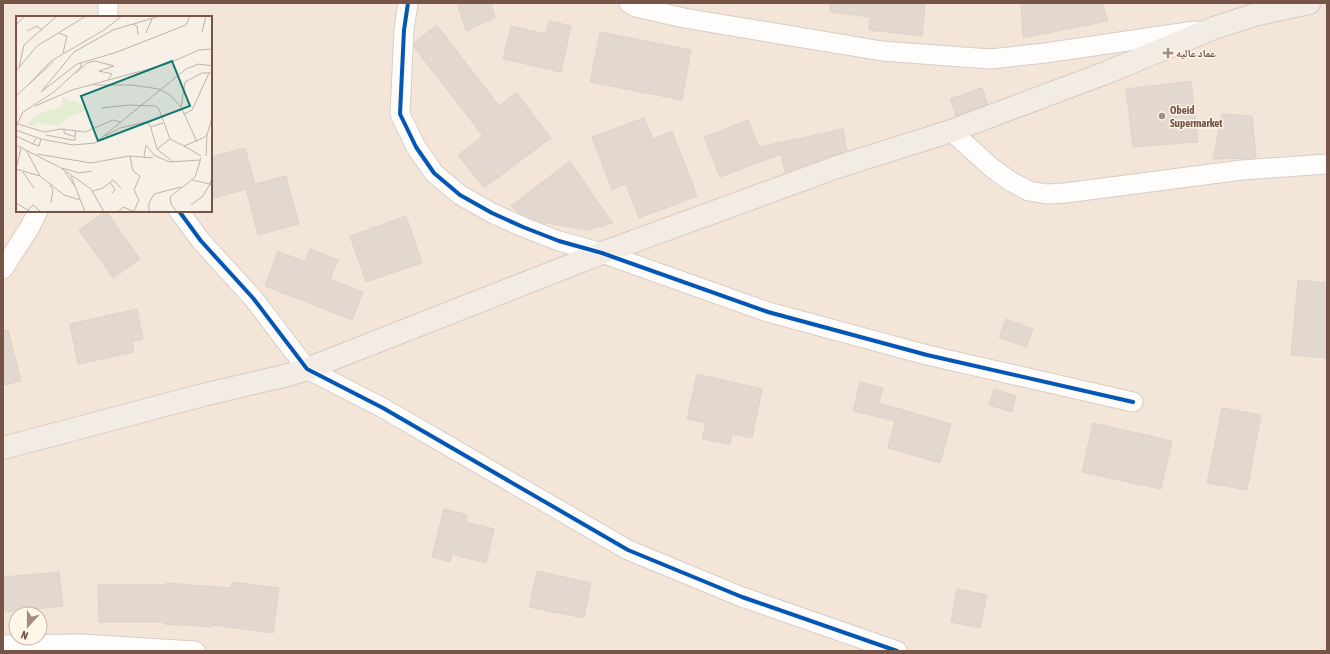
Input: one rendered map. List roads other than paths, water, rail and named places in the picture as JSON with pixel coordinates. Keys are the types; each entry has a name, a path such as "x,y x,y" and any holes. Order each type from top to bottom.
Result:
{"main road":[{"path":"3,448 307,369 602,253 837,167 951,131 1108,72 1214,28 1254,15 1309,3"}],"street":[{"path":"108,3 108,16"},
{"path":"408,3 404,30 400,114 416,147 434,172 460,195 492,213 559,241 602,253 768,312 927,355 1133,402"},
{"path":"629,3 636,7 684,18 882,52 990,59 1046,53 1214,28"},
{"path":"951,131 992,168 1010,181 1029,191 1047,194 1065,193 1242,170 1327,164"},
{"path":"3,269 30,227 38,212"},
{"path":"180,212 201,241 253,298 307,369 403,419 628,550 742,597 897,651"},
{"path":"3,645 81,644 195,651"}],"place":[{"name":"عماد عاليه","path":"1168,53"},
{"name":"Obeid Supermarket","path":"1162,116"}]}
